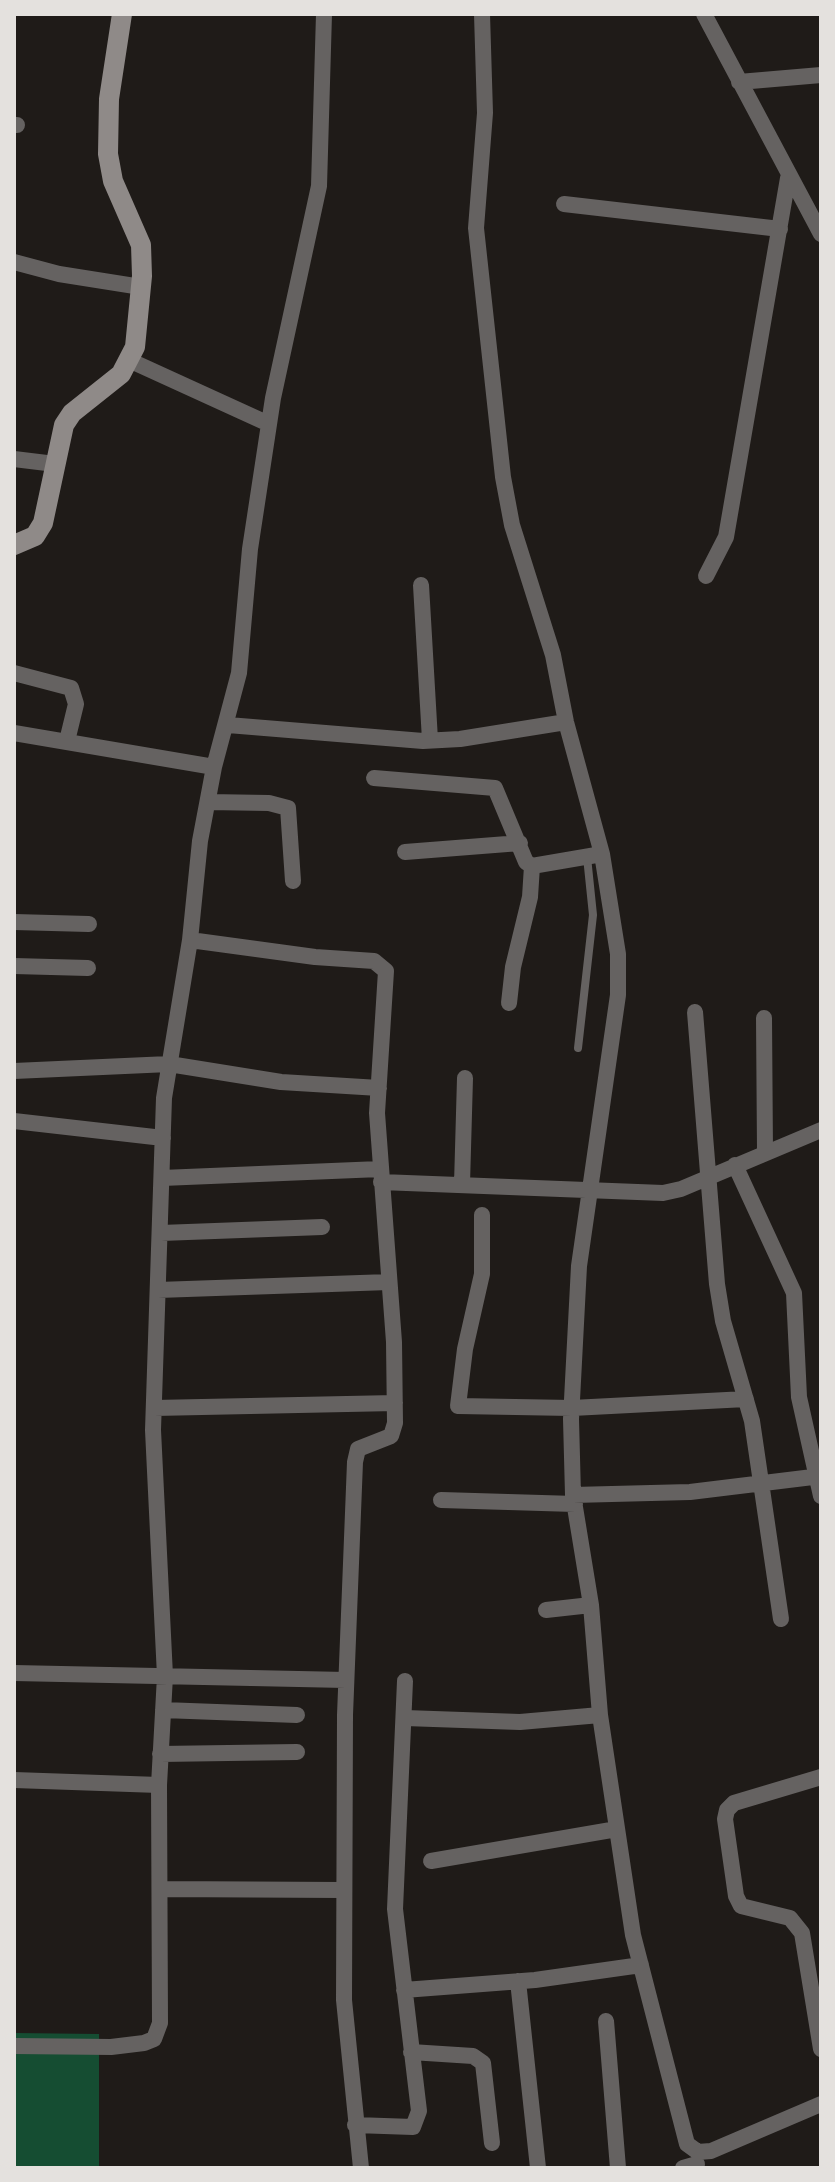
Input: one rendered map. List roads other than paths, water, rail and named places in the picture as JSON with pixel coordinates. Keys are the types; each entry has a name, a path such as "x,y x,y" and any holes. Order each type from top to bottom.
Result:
{"street":[{"path":"14,545 35,536 43,523 58,442 72,413 121,374 131,361 141,287 141,245 113,181 108,154 109,99 122,14"},
{"path":"14,2046 111,2047 154,2039 160,2023 159,1785 165,1676 154,1408 163,1138 169,1064 214,767 228,725 239,673 250,549 269,424 319,186 324,14"},
{"path":"482,14 485,113 476,228 503,477 512,525 553,655 618,954 618,995 579,1266 572,1408 574,1500 591,1605 600,1715 617,1829 641,1965 681,2127 694,2163 711,2151 821,2104"},
{"path":"704,14 788,178 821,234"},
{"path":"739,82 821,75"},
{"path":"706,576 726,537 788,178"},
{"path":"564,204 780,229"},
{"path":"14,262 59,274 141,287"},
{"path":"131,361 269,424"},
{"path":"14,459 55,464"},
{"path":"421,585 430,740"},
{"path":"14,673 71,688 76,704 67,741"},
{"path":"228,725 430,740 460,739 566,722"},
{"path":"14,733 214,767"},
{"path":"374,778 495,788 526,862 532,866 595,856"},
{"path":"208,802 269,803 288,808 293,881"},
{"path":"405,852 520,843"},
{"path":"509,1003 513,967 530,897 532,866"},
{"path":"14,922 89,924"},
{"path":"190,940 382,964 387,981 379,1088 381,1176 395,1403 391,1436 358,1449 355,1462 346,1680 342,1890 344,2000 361,2168"},
{"path":"14,966 88,968"},
{"path":"695,1012 707,1177 723,1321 746,1399 762,1484 781,1619"},
{"path":"764,1018 765,1152"},
{"path":"14,1071 169,1064 281,1082 379,1088"},
{"path":"462,1184 465,1078"},
{"path":"14,1121 163,1138"},
{"path":"162,1178 381,1176 462,1184 663,1193 821,1130"},
{"path":"735,1165 794,1293 799,1397 821,1496"},
{"path":"482,1215 482,1274 465,1349 458,1406 572,1408 746,1399"},
{"path":"161,1233 322,1227"},
{"path":"158,1290 389,1282"},
{"path":"154,1408 395,1403"},
{"path":"441,1500 574,1500 690,1492 819,1477"},
{"path":"546,1610 591,1605"},
{"path":"14,1673 346,1680"},
{"path":"355,2125 406,2128 417,2123 419,2111 395,1883 405,1681"},
{"path":"163,1710 297,1715"},
{"path":"405,1718 520,1722 600,1715"},
{"path":"160,1754 297,1752"},
{"path":"821,1777 734,1803 727,1810 725,1819 736,1896 741,1906 790,1918 802,1933 821,2049"},
{"path":"14,1780 159,1785"},
{"path":"431,1861 571,1834 617,1829"},
{"path":"161,1889 342,1890"},
{"path":"404,1990 518,1981 641,1965"},
{"path":"518,1981 538,2168"},
{"path":"606,2021 618,2168"},
{"path":"411,2052 478,2058 485,2070 492,2143"}],"lane":[{"path":"578,1048 593,915 595,856"}]}
